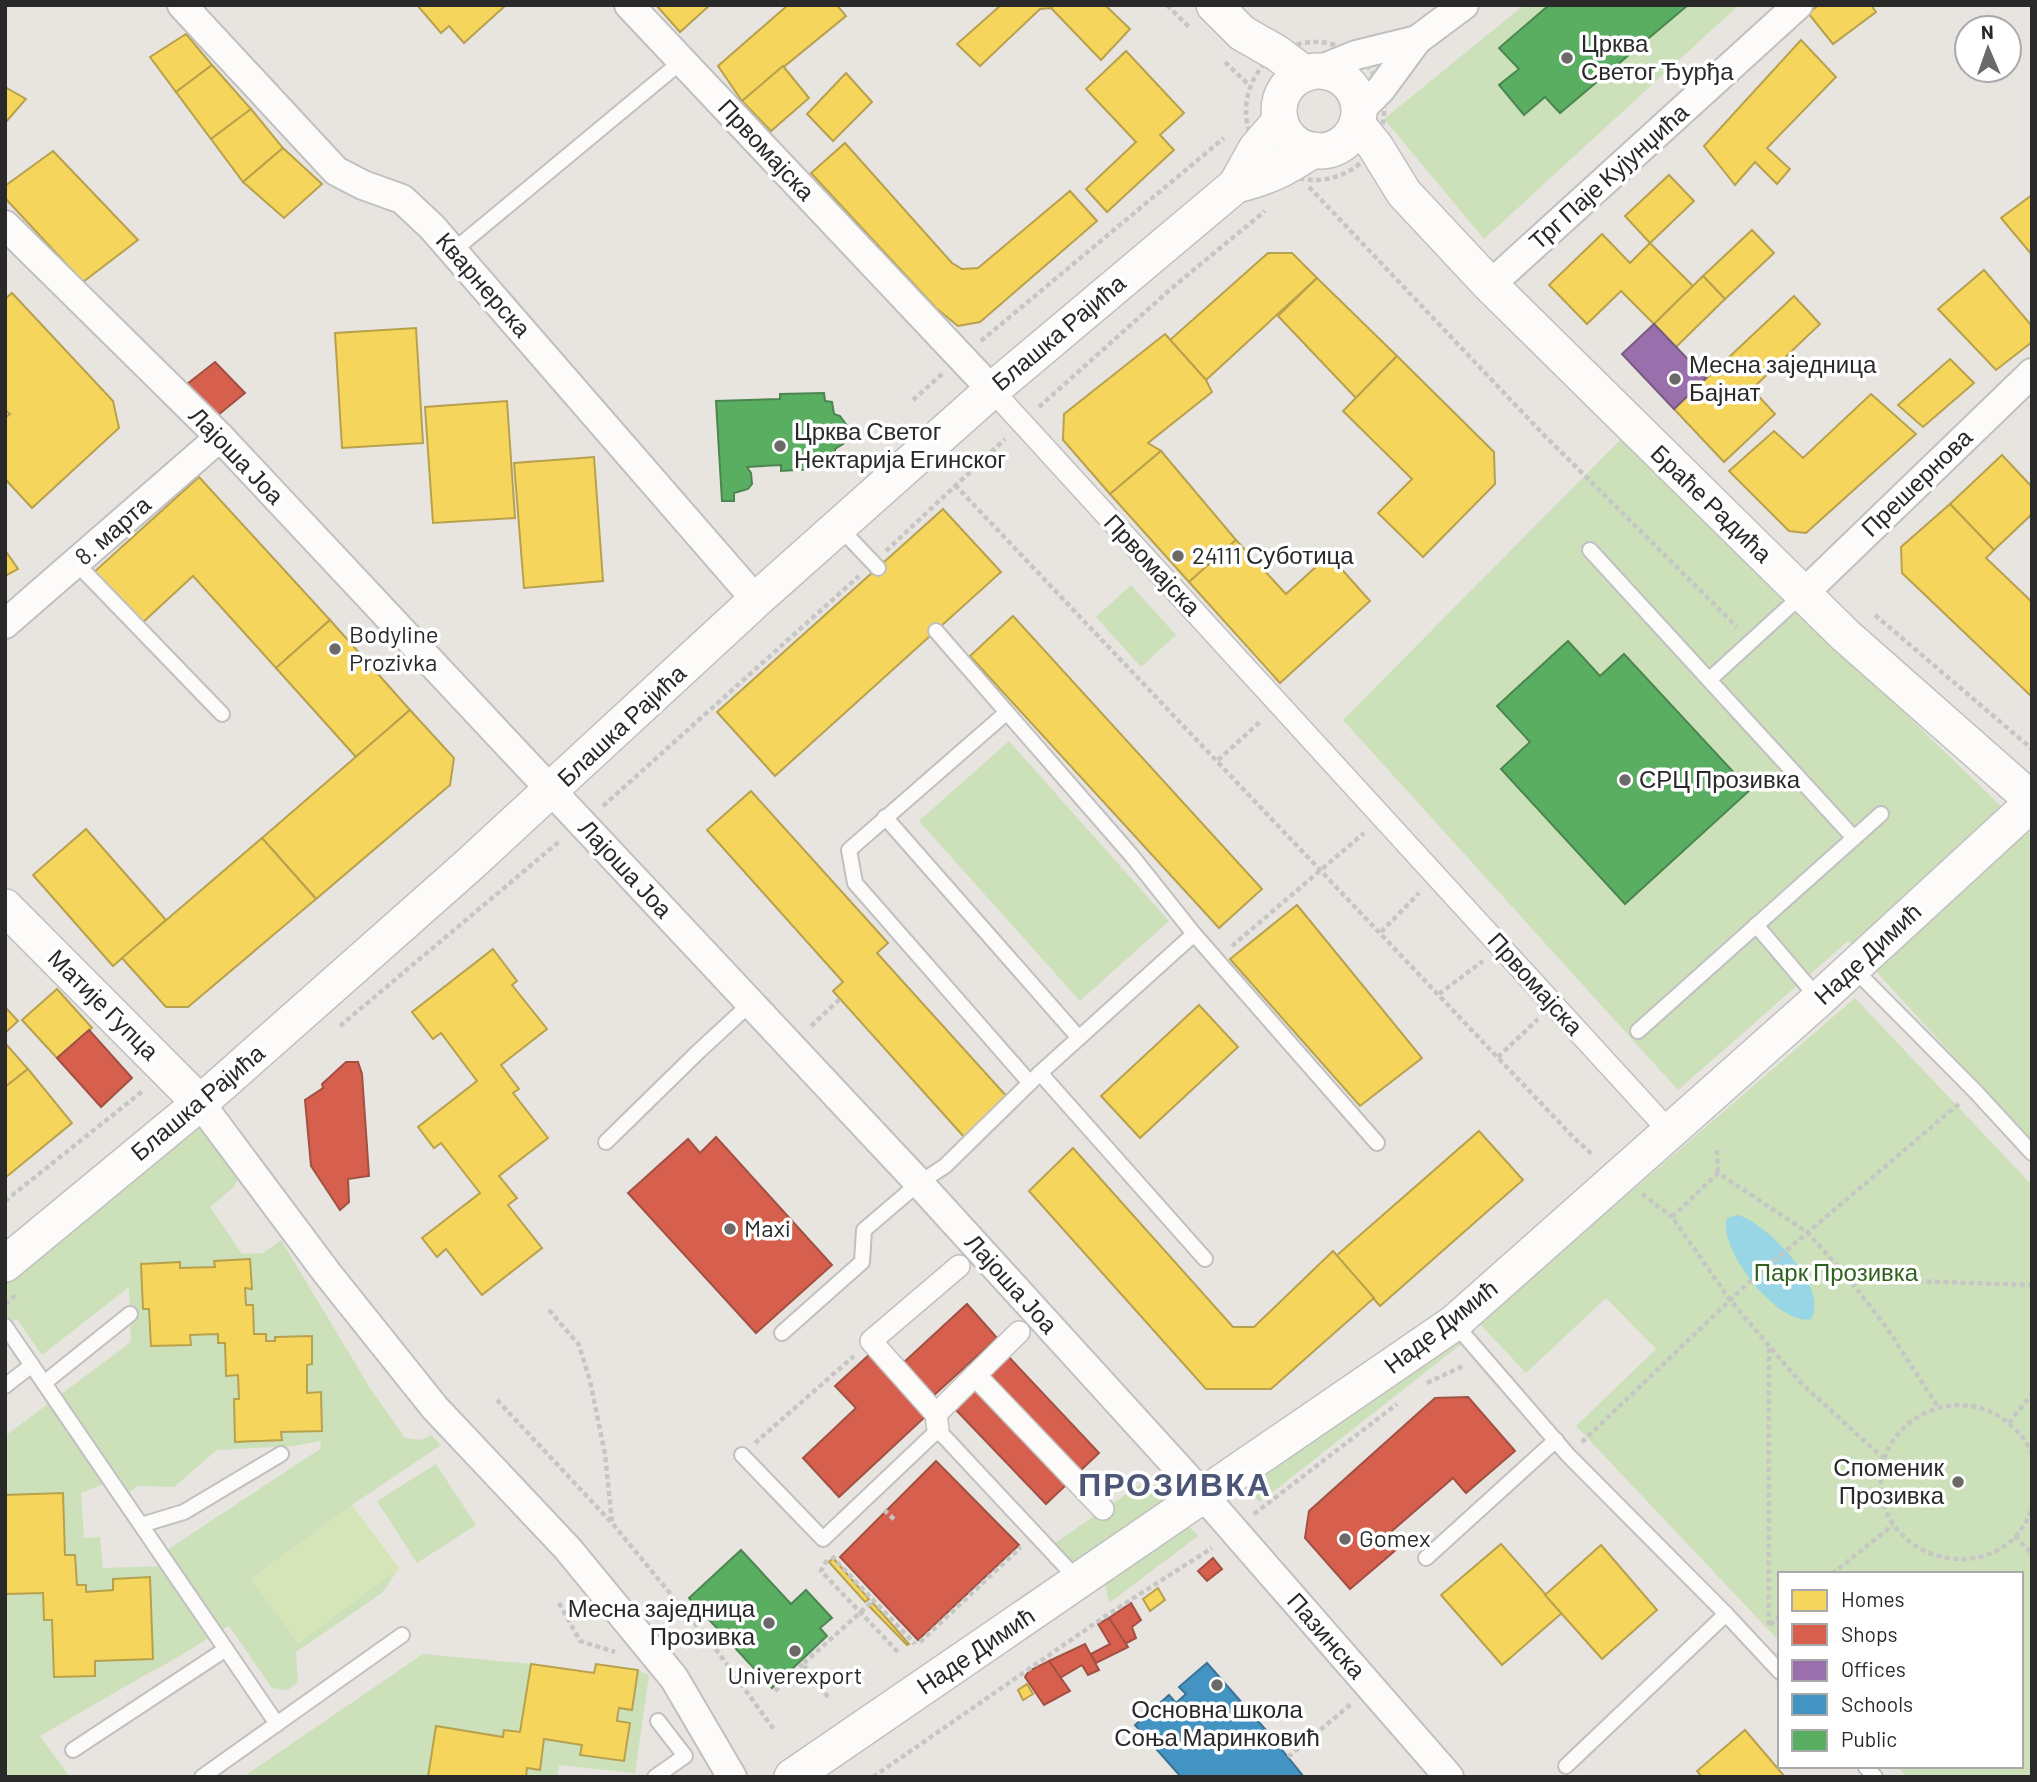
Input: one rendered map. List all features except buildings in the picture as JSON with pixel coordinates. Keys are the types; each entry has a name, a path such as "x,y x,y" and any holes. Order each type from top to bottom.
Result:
{"street":[{"name":"Кварнерска","path":"182,5 336,171 363,186 402,199 432,227 756,600"},
{"name":"Првомајска","path":"629,5 992,390 1669,1130"},
{"name":"Браће Радића","path":"1214,5 1268,61 1305,139 1404,194 1490,285 1845,635 2032,802"},
{"path":"1305,139 1417,40 1464,5"},
{"name":"Трг Паје Кујунџића","path":"1490,285 1794,9"},
{"path":"1311,72 1356,55 1417,40"},
{"name":"Браће Радића","path":"1268,61 1342,78 1357,98 1305,139"},
{"name":"Блашка Рајића","path":"16,1275 200,1104 552,790 756,600 992,390 1236,185 1305,139 1285,89 1294,80 1311,72"},
{"name":"Лајоша Јоа","path":"5,225 220,437 919,1183 1203,1495"},
{"name":"Прешернова","path":"1802,593 2032,373"},
{"name":"8. марта","path":"5,624 220,437"},
{"name":"Наде Димић","path":"792,1777 1454,1323 1819,999 2032,802"},
{"name":"Матије Гупца","path":"5,907 200,1104"},
{"path":"200,1104 327,1273 435,1408 568,1549 674,1678 732,1777"},
{"path":"959,1266 871,1341 937,1422 975,1375 1018,1332"},
{"path":"975,1375 1103,1510"},
{"name":"Пазинска","path":"1203,1495 1449,1777"}],"lane":[{"path":"453,251 681,61"},
{"path":"839,527 876,566"},
{"path":"1590,550 1854,838"},
{"path":"76,563 222,714"},
{"path":"1709,680 1802,593"},
{"path":"936,631 1132,856 1216,960 1377,1143"},
{"path":"1006,713 849,850 855,883 1205,1259"},
{"path":"1637,1031 1881,814"},
{"path":"885,817 1079,1038"},
{"path":"1756,925 1819,999"},
{"path":"782,1333 862,1262 864,1230 919,1183 945,1166 1035,1078 1194,934"},
{"path":"1853,968 1975,1091 2032,1153"},
{"path":"606,1142 750,1004"},
{"path":"44,1383 130,1314"},
{"path":"1454,1323 1568,1455 1778,1670"},
{"path":"5,1326 276,1724"},
{"path":"5,1386 32,1365"},
{"path":"742,1455 823,1539 937,1422 1079,1581"},
{"path":"1426,1558 1556,1440"},
{"path":"141,1525 184,1512 281,1454"},
{"path":"1566,1766 1726,1614"},
{"path":"202,1777 402,1635"},
{"path":"73,1750 226,1649"},
{"path":"655,1777 685,1756 658,1721"}],"path":[{"path":"1305,139 1322,181 1342,176 1305,139 1245,107 1250,86 1268,61 1303,43 1322,42 1340,46 1356,55 1371,70 1305,139"},
{"path":"978,344 1305,139 1385,106 1384,122 1305,139"},
{"path":"1305,139 1542,433 1751,642"},
{"path":"334,1030 544,852 583,824 876,566 956,485 1173,288 1266,211"},
{"path":"956,485 1574,1138 1672,1217 1730,1300 1800,1382 1884,1459"},
{"path":"1218,760 1279,704"},
{"path":"1216,960 1383,817"},
{"path":"1381,932 1436,875"},
{"path":"1439,994 1502,948"},
{"path":"811,1027 840,999"},
{"path":"1497,1057 1554,1005"},
{"path":"5,1201 169,1071"},
{"path":"1568,1455 1787,1247 1975,1091"},
{"path":"1672,1217 1718,1173 1717,1150"},
{"path":"1718,1173 1807,1232 1849,1279 1887,1328 1938,1407"},
{"path":"5,1304 16,1275"},
{"path":"1849,1279 2032,1285"},
{"path":"550,1310 579,1345 590,1381 605,1454 612,1523"},
{"path":"742,1455 871,1341"},
{"path":"1769,1346 1769,1625"},
{"path":"1418,1387 1484,1356"},
{"path":"2008,1423 2032,1394"},
{"path":"873,1777 1107,1615 1210,1549 1407,1396"},
{"path":"497,1400 612,1523 712,1644 775,1731"},
{"path":"2032,1455 2017,1430 1999,1415 1978,1406 1954,1404 1938,1407 1910,1420 1894,1437 1884,1459 1881,1475 1885,1510 1893,1525 1909,1542 1929,1554 1952,1560 1975,1558 1997,1550 2015,1536 2029,1517 2032,1508"},
{"path":"891,1500 883,1509 896,1521"},
{"path":"1834,1572 1893,1525"},
{"path":"2015,1536 2032,1554"},
{"path":"833,1558 917,1643 1023,1545 1028,1551"},
{"path":"843,1548 833,1558 824,1561 821,1571 898,1652"},
{"path":"775,1691 874,1600"},
{"path":"559,1603 580,1641 618,1653"},
{"path":"803,1664 828,1697"},
{"path":"1288,1757 1370,1687"}],"green space":[{"path":"1524,5 1739,5 1484,239 1384,119"},
{"path":"1627,433 1778,591 2032,836 2032,1142 1848,941 1678,1090 1343,720"},
{"path":"1131,585 1176,635 1141,667 1096,617"},
{"path":"1009,741 1169,921 1080,1001 919,821"},
{"name":"Парк Прозивка","path":"1855,998 2032,1185 2032,1777 1907,1777 1899,1768 2023,1768 2023,1572 1778,1572 1778,1640 1576,1426 1656,1349 1606,1298 1526,1373 1479,1323"},
{"path":"200,1103 245,1164 234,1187 210,1207 242,1254 263,1253 281,1240 370,1388 405,1438 421,1440 431,1435 441,1445 352,1505 251,1579 298,1643 399,1568 382,1593 296,1652 298,1682 288,1690 272,1688 229,1626 40,1736 70,1777 5,1777 5,1594 43,1593 44,1620 52,1620 55,1677 95,1676 95,1661 153,1658 150,1577 113,1579 113,1590 86,1592 86,1585 77,1585 75,1555 65,1555 62,1493 5,1495 5,1436 131,1342 129,1287 42,1355 17,1319 5,1325 5,1264","holes":["250,1260 252,1288 245,1288 246,1305 253,1305 254,1334 265,1334 266,1341 275,1341 276,1337 312,1336 312,1364 307,1365 307,1393 321,1393 322,1431 281,1432 281,1440 235,1442 234,1400 239,1399 238,1375 226,1376 225,1343 218,1343 218,1334 190,1335 191,1345 151,1346 149,1309 143,1309 141,1264 180,1262 180,1268 215,1267 215,1261","321,1441 320,1449 161,1554 168,1566 103,1568 100,1537 84,1538 81,1493 111,1481 122,1497 138,1486 174,1487 217,1450 293,1446"]},
{"path":"1457,1332 1464,1342 1260,1502 1249,1492 1248,1479"},
{"path":"436,1464 476,1525 417,1563 377,1501"},
{"path":"1148,1479 1198,1536 1109,1603 1101,1567 1079,1581 1048,1548"},
{"path":"352,1505 399,1568 298,1643 251,1579"},
{"path":"423,1654 531,1664 520,1732 504,1730 503,1737 436,1726 428,1777 243,1777"},
{"path":"638,1670 649,1675 635,1773 559,1765 557,1777 526,1777 527,1768 540,1770 544,1739 582,1745 581,1755 624,1761 630,1723 617,1721 619,1708 632,1710"}],"water":[{"path":"1738,1215 1764,1230 1804,1274 1812,1290 1814,1306 1811,1319 1798,1318 1783,1311 1753,1283 1741,1266 1726,1232 1727,1218"}],"place":[{"name":"Црква Светог Ђурђа","path":"1567,58"},
{"name":"Месна заједница Бајнат","path":"1675,379"},
{"name":"Црква Светог Нектарија Егинског","path":"780,446"},
{"name":"24111 Суботица","path":"1178,556"},
{"name":"Bodyline Prozivka","path":"335,649"},
{"name":"СРЦ Прозивка","path":"1625,780"},
{"name":"Maxi","path":"730,1229"},
{"name":"Споменик Прозивка","path":"1958,1482"},
{"name":"Gomex","path":"1345,1539"},
{"name":"Месна заједница Прозивка","path":"769,1623"},
{"name":"Univerexport","path":"795,1651"},
{"name":"Основна школа Соња Маринковић","path":"1217,1685"}],"district":[{"name":"ПРОЗИВКА","path":"1175,1485"}]}
